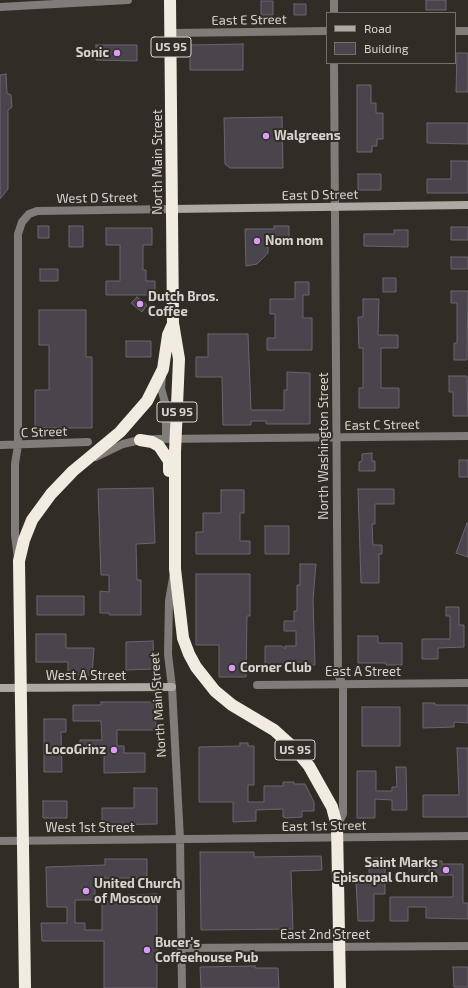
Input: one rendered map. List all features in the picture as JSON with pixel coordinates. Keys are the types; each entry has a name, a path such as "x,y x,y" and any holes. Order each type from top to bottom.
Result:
{"highway":[{"name":"North Main Street","path":"170,0 173,323 178,359 171,439 175,569 182,638 196,666 215,691 232,705 274,730 294,748 309,766 332,807 337,832"},
{"name":"North Main Street","path":"19,561 24,540 32,520 51,494 80,466 120,432 138,413 150,396 163,369 168,335 173,323"},
{"path":"140,440 152,442 159,446 165,454 169,462 169,487 174,502"},
{"name":"US 95","path":"19,561 25,988"},
{"name":"US 95","path":"337,832 340,988"}],"street":[{"path":"0,7 128,0"},
{"path":"334,0 334,12"},
{"name":"East E Street","path":"171,33 326,31"},
{"path":"456,31 468,31"},
{"name":"North Washington Street","path":"334,64 338,674 343,684 343,814 337,832"},
{"name":"East D Street","path":"172,209 468,205"},
{"name":"West D Street","path":"18,445 18,234 24,218 37,211 172,209"},
{"name":"North Main Street","path":"163,369 161,388 166,406 171,439"},
{"name":"East C Street","path":"80,466 123,444 140,440 468,436"},
{"name":"C Street","path":"0,445 88,442"},
{"path":"18,445 15,464 15,535 19,561"},
{"name":"North Main Street","path":"175,569 169,601 168,661 172,687 180,839 182,988"},
{"name":"East A Street","path":"257,685 468,683"},
{"name":"West A Street","path":"0,688 172,687"},
{"name":"East 1st Street","path":"180,839 337,832 468,836"},
{"name":"West 1st Street","path":"0,841 180,839"},
{"name":"East 2nd Street","path":"181,948 468,946"}],"building":[{"path":"426,0 446,0 446,10 426,10"},
{"path":"261,1 273,1 273,15 261,15"},
{"path":"294,4 306,4 306,15 294,15"},
{"path":"243,44 243,70 190,70 190,45"},
{"name":"Sonic","path":"96,45 137,45 137,61 96,60"},
{"path":"457,53 468,53 468,92 456,92"},
{"path":"6,74 7,93 11,95 12,107 8,110 8,189 0,199 0,75"},
{"path":"357,85 371,85 371,103 376,103 376,113 383,113 383,139 377,139 377,146 372,146 372,152 357,152"},
{"name":"Walgreens","path":"282,117 283,168 230,168 225,164 224,118"},
{"path":"427,123 468,123 468,144 427,143"},
{"path":"451,161 468,161 468,193 427,193 427,179 451,179"},
{"path":"358,174 381,174 381,190 358,190"},
{"path":"38,226 49,226 49,238 38,238"},
{"path":"69,226 83,226 83,247 69,247"},
{"name":"Nom nom","path":"274,226 289,226 289,240 268,240 268,253 257,264 246,266 245,229 274,229"},
{"path":"451,227 468,227 468,240 451,240"},
{"path":"106,228 152,228 152,245 143,245 143,270 146,270 146,281 155,281 155,295 106,295 106,281 120,281 120,245 106,245"},
{"path":"394,230 408,230 408,247 364,246 364,234 394,234"},
{"path":"451,257 468,257 468,269 451,269"},
{"path":"40,269 58,269 58,281 40,281"},
{"path":"383,278 396,278 396,292 383,292"},
{"path":"295,282 309,282 309,295 303,295 303,318 312,318 312,350 267,350 267,338 275,338 275,314 270,314 270,299 295,299"},
{"path":"451,291 468,291 467,360 454,360 454,343 457,343 457,303 451,303"},
{"path":"137,297 147,305 142,312 131,303"},
{"path":"363,299 379,299 378,335 398,335 398,348 381,348 381,388 399,388 399,408 359,408 359,388 363,388 363,348 359,348 358,317 363,317"},
{"path":"39,310 86,310 86,357 92,357 92,428 35,428 35,390 49,390 49,345 39,345"},
{"path":"208,334 248,334 251,410 284,410 284,390 287,390 287,372 310,373 310,424 266,424 266,421 251,421 251,425 223,425 222,377 196,377 196,357 208,357"},
{"path":"126,341 151,341 151,357 126,357"},
{"path":"449,376 467,376 468,416 453,416 453,392 449,392"},
{"path":"372,453 372,461 375,461 375,471 359,471 359,462 362,461 362,454"},
{"path":"459,460 468,460 468,477 459,477"},
{"path":"153,488 155,543 136,544 137,580 141,580 141,615 109,615 109,613 100,613 100,591 109,592 109,575 101,575 98,489"},
{"path":"358,489 394,489 394,504 375,504 375,524 372,524 373,545 382,545 382,554 379,554 379,583 361,583"},
{"path":"221,490 244,490 244,513 240,513 240,541 250,541 250,554 196,554 196,532 203,532 203,513 221,513"},
{"path":"468,523 468,557 456,553"},
{"path":"265,526 289,526 289,554 265,554"},
{"path":"300,564 316,564 313,600 315,665 265,664 265,646 282,646 285,649 285,646 296,646 296,631 284,631 284,621 294,621 294,611 297,611 297,585 300,585"},
{"path":"196,574 250,574 250,616 247,616 246,677 219,677 219,645 196,645"},
{"path":"37,596 84,596 84,615 37,615"},
{"path":"446,607 459,607 459,625 464,625 464,647 438,648 438,659 422,659 422,639 450,639 450,616 446,616"},
{"path":"36,634 66,634 66,648 94,648 92,675 68,675 68,662 36,662"},
{"path":"358,636 378,636 378,643 402,643 402,665 386,665 386,663 358,663"},
{"path":"153,641 154,669 126,670 126,642"},
{"path":"101,702 155,702 156,730 117,730 117,746 124,746 124,753 145,753 145,772 104,773 104,753 80,753 80,740 102,740 101,721 73,721 73,705 101,705"},
{"path":"423,703 435,703 435,705 468,705 468,723 454,722 454,727 423,728"},
{"path":"362,707 400,707 400,746 362,746"},
{"path":"44,719 66,719 66,732 61,732 62,772 44,772"},
{"path":"240,743 248,743 248,746 254,746 254,785 248,785 248,802 264,802 264,786 283,786 283,782 294,782 294,784 305,784 314,802 314,811 302,811 302,817 286,818 283,817 283,809 256,810 256,821 233,822 233,802 199,802 199,747 240,746"},
{"path":"457,748 468,748 468,817 423,817 423,795 459,795"},
{"path":"396,767 406,767 407,810 392,810 392,800 375,799 375,818 357,818 357,771 376,771 376,791 392,791 392,787 397,787"},
{"path":"134,788 157,788 157,824 102,825 102,808 134,808"},
{"path":"43,801 67,801 67,818 43,818"},
{"path":"200,852 254,852 254,857 321,856 322,870 291,871 293,929 201,930"},
{"path":"369,858 385,858 385,894 374,894 374,921 358,921 356,881 369,881"},
{"path":"105,859 147,859 147,878 95,878 95,900 75,900 75,923 85,923 85,930 102,930 102,902 128,901 128,895 157,894 157,988 104,988 104,941 42,941 41,923 67,923 67,907 47,907 46,867 105,865"},
{"path":"432,861 442,861 442,864 463,864 463,903 468,903 468,919 426,918 426,907 408,907 408,921 390,921 390,897 453,897 453,875 429,875 429,865 432,865"},
{"path":"255,966 255,968 278,968 279,988 201,988 200,967"},
{"path":"453,967 468,967 468,987 454,987"}],"place":[{"name":"Sonic","path":"117,53"},
{"name":"Walgreens","path":"266,136"},
{"name":"Nom nom","path":"257,241"},
{"name":"Dutch Bros. Coffee","path":"140,304"},
{"name":"Corner Club","path":"232,668"},
{"name":"LocoGrinz","path":"114,750"},
{"name":"Saint Marks Episcopal Church","path":"446,870"},
{"name":"United Church of Moscow","path":"86,891"},
{"name":"Bucer's Coffeehouse Pub","path":"147,950"}]}
